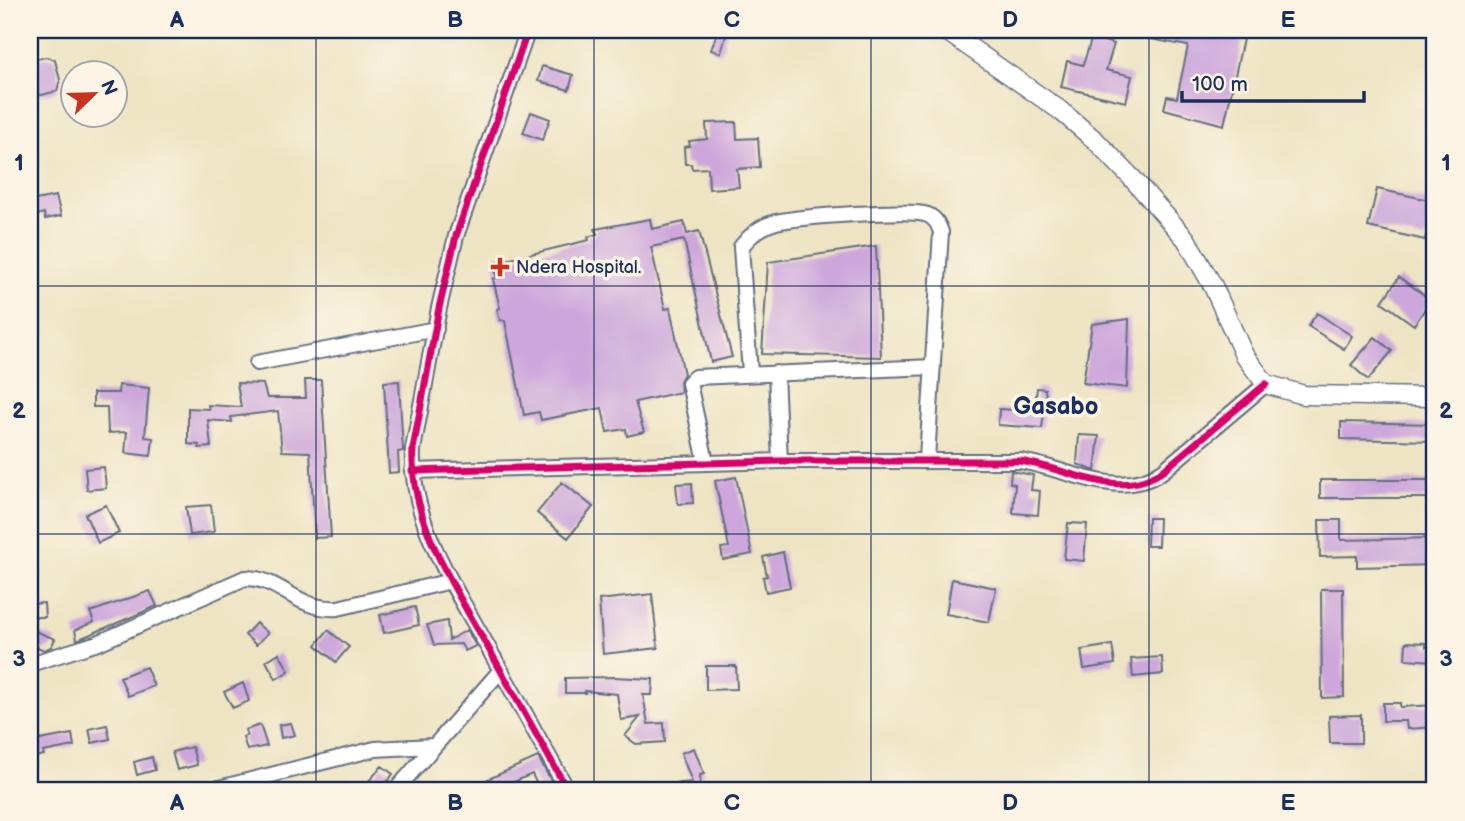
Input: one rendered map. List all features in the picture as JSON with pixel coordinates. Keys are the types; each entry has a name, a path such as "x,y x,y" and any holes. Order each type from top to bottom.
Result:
{"main road":[{"path":"945,30 1061,111 1097,141 1131,177 1186,239 1200,260 1244,355 1266,384 1304,395 1435,397"}],"street":[{"path":"528,30 456,236 436,329 412,471 429,534 451,581 568,791"},
{"path":"750,373 741,247 750,236 775,222 893,213 926,214 937,222 941,232 927,459"},
{"path":"257,363 436,329"},
{"path":"706,462 690,379 750,373 933,367"},
{"path":"776,373 780,461"},
{"path":"412,471 706,462 927,459 1019,461 1096,480 1137,484 1150,480 1164,470 1266,384"},
{"path":"30,664 98,643 244,578 261,579 306,605 320,609 338,608 451,581"},
{"path":"396,791 501,670"},
{"path":"207,791 375,749 433,746"}],"building":[{"path":"718,30 727,32 721,53 711,50"},
{"path":"1129,30 1245,30 1224,125 1164,109 1167,96 1177,98 1188,46 1129,35"},
{"path":"1092,37 1114,44 1106,70 1132,76 1126,102 1061,87 1067,61 1083,65"},
{"path":"47,57 55,60 60,80 57,91 42,95 30,93 30,60"},
{"path":"542,66 573,75 569,90 538,81"},
{"path":"531,112 550,119 542,140 523,133"},
{"path":"736,122 737,139 758,138 760,167 737,169 739,187 709,189 708,168 692,169 691,164 685,164 684,147 690,146 689,141 707,139 706,123"},
{"path":"1377,189 1434,201 1425,240 1368,227"},
{"path":"56,196 61,216 45,219 44,213 30,217 30,201"},
{"path":"650,219 652,229 684,222 687,234 699,231 732,357 711,362 684,240 651,247 665,309 670,308 684,374 680,381 681,392 635,402 644,432 627,436 626,429 607,432 602,408 541,420 539,412 524,415 505,321 500,320 497,309 500,308 493,279 497,278 494,263 589,240 588,237 597,234 595,229"},
{"path":"876,246 881,357 762,354 768,262"},
{"path":"1399,277 1431,300 1414,325 1382,302"},
{"path":"1317,313 1352,336 1344,349 1308,326"},
{"path":"1129,319 1127,388 1083,383 1092,324"},
{"path":"1375,337 1392,351 1368,380 1351,365"},
{"path":"305,380 321,380 331,537 315,538 310,452 282,451 278,411 231,417 232,422 208,420 211,447 199,448 199,445 188,444 188,408 209,409 208,405 241,407 237,383 263,384 267,398 306,398"},
{"path":"399,381 403,451 398,452 399,472 389,473 384,382"},
{"path":"119,385 149,388 145,437 153,438 151,456 125,453 127,432 108,433 107,407 93,407 93,393 118,393"},
{"path":"1037,388 1045,389 1042,428 998,425 999,409 1034,411"},
{"path":"1341,422 1435,424 1435,441 1341,439"},
{"path":"1079,435 1099,436 1095,471 1077,464"},
{"path":"104,467 106,488 87,490 85,469"},
{"path":"1011,471 1033,475 1031,490 1040,491 1038,515 1013,513 1015,484 1010,483"},
{"path":"736,477 752,554 723,560 721,548 729,547 715,481"},
{"path":"1320,480 1435,480 1435,498 1320,498"},
{"path":"562,482 593,507 568,538 537,513"},
{"path":"692,483 693,503 678,504 676,484"},
{"path":"106,505 119,533 98,543 85,514"},
{"path":"211,505 214,532 190,535 186,507"},
{"path":"1148,518 1159,518 1158,546 1147,546"},
{"path":"1319,520 1341,520 1341,540 1435,538 1435,565 1357,567 1357,556 1320,557"},
{"path":"1068,523 1087,524 1084,561 1064,559"},
{"path":"783,552 790,587 766,592 763,577 767,576 763,557"},
{"path":"952,579 996,588 989,622 946,614"},
{"path":"1321,589 1343,589 1344,697 1322,698"},
{"path":"150,591 157,606 77,640 75,630 94,622 90,612"},
{"path":"652,594 658,648 603,654 599,600"},
{"path":"44,603 45,617 31,617 30,604"},
{"path":"415,607 419,625 384,633 380,615"},
{"path":"447,621 449,640 467,630 476,646 465,651 461,644 434,645 427,625"},
{"path":"256,623 268,633 256,645 245,635"},
{"path":"30,629 55,639 51,647 44,650 30,644"},
{"path":"328,630 349,647 336,662 316,645"},
{"path":"1406,642 1426,643 1426,647 1435,647 1435,661 1405,659"},
{"path":"1112,645 1115,664 1084,669 1081,650"},
{"path":"279,653 289,671 276,679 266,661"},
{"path":"1162,657 1163,674 1133,677 1131,659"},
{"path":"706,666 736,666 737,689 706,690"},
{"path":"146,667 154,686 128,696 120,677"},
{"path":"565,678 653,679 652,695 643,695 648,724 664,723 665,742 636,744 625,736 640,717 621,720 617,694 585,691 565,693"},
{"path":"243,683 249,701 233,708 224,692"},
{"path":"1383,703 1400,703 1400,707 1435,705 1435,727 1407,729 1406,721 1383,721"},
{"path":"1361,715 1361,743 1330,743 1329,716"},
{"path":"291,723 295,735 281,738 279,725"},
{"path":"107,725 110,739 92,743 89,729"},
{"path":"260,725 267,746 247,750 243,737 247,735 245,730"},
{"path":"72,734 74,746 43,752 44,755 30,758 30,739 39,737 40,740"},
{"path":"192,747 197,765 177,770 172,752"},
{"path":"694,748 704,774 700,775 701,791 672,791 672,784 692,782 681,753"},
{"path":"152,757 155,770 137,775 134,762"},
{"path":"538,757 557,791 540,791 532,774 504,786 507,791 491,791 486,780"},
{"path":"382,766 393,774 380,791 360,791"}],"cycle path":[{"path":"528,30 456,236 439,308 413,449 414,476 419,503 437,554 568,791"},
{"path":"412,471 780,461 1019,461 1093,480 1130,483 1147,479 1164,470 1266,384"}],"place":[{"name":"Ndera Hospital.","path":"500,267"}],"district":[{"name":"Gasabo","path":"1056,406"}]}
